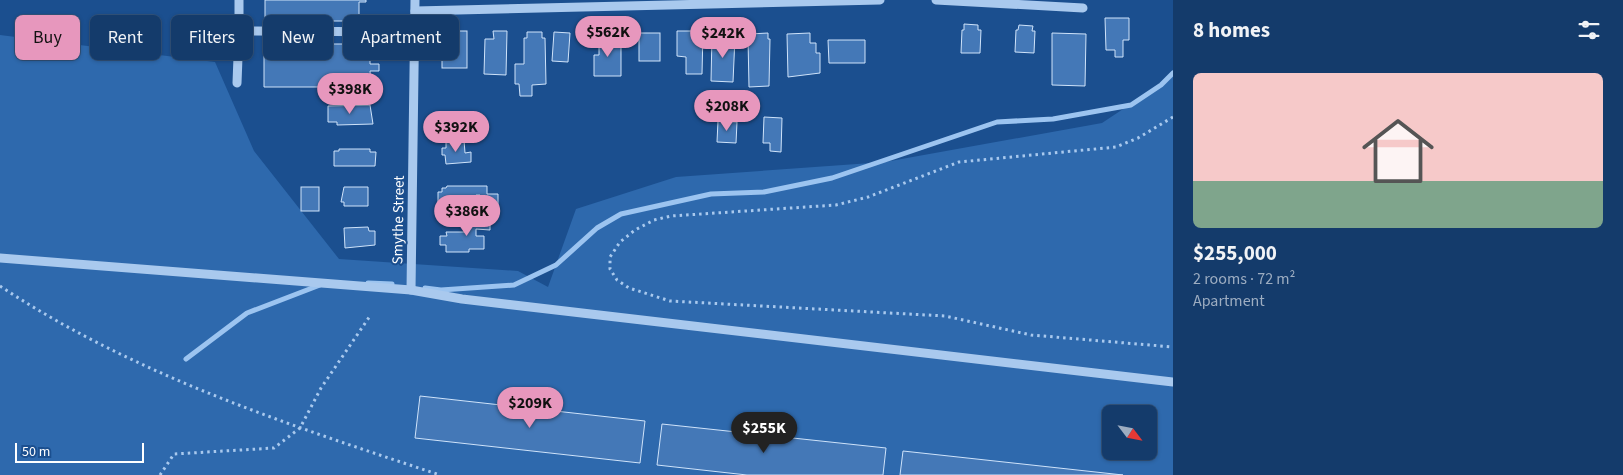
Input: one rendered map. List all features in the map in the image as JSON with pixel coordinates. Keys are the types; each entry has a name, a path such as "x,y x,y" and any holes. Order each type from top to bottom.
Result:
{"street":[{"path":"239,0 239,15"},
{"name":"Smythe Street","path":"415,0 415,15"},
{"path":"415,10 880,0"},
{"path":"936,0 1083,8"},
{"path":"253,30 343,31"},
{"path":"237,83 238,60"},
{"name":"Smythe Street","path":"411,290 414,60"},
{"path":"0,258 411,290 462,299 1173,382"}],"path":[{"path":"1173,117 1138,138 1116,147 960,162 848,203 659,218 648,222 626,237 612,252 610,263 613,275 622,284 637,292 670,301 945,316 1031,335 1173,347"},
{"path":"0,286 33,308 154,370 300,428 440,475"},
{"path":"160,475 174,454 274,448 300,428 321,388 370,316"}],"shaded area":[{"path":"0,35 15,37 15,60 80,60 80,45 90,46 90,60 161,60 161,55 171,56 171,60 215,62 254,151 339,259 518,271 548,287 576,209 676,177 885,162 1102,123 1173,76 1173,475 0,475"}],"building":[{"path":"265,0 366,0 366,2 359,2 359,15 343,15 343,21 333,21 333,15 265,15"},
{"path":"1105,18 1129,18 1129,40 1123,40 1123,57 1115,57 1115,50 1106,50"},
{"path":"964,24 978,25 978,30 981,30 980,53 961,53"},
{"path":"1019,25 1033,26 1032,31 1035,31 1034,53 1015,52 1016,30 1018,30"},
{"path":"459,31 467,31 467,68 442,68 442,60 459,60"},
{"path":"493,31 507,31 506,75 484,74 485,39 494,39"},
{"path":"677,31 703,31 702,74 686,74 686,57 677,56"},
{"path":"527,32 542,32 542,38 545,38 546,84 532,85 532,96 520,96 519,84 515,84 515,64 524,64 524,38 527,38"},
{"path":"554,32 570,33 568,62 552,61"},
{"path":"639,33 660,33 660,61 639,61"},
{"path":"768,33 768,39 770,39 769,86 749,87 748,39 750,39 750,34"},
{"path":"810,33 810,43 816,43 816,53 820,53 820,73 788,77 787,34"},
{"path":"1052,33 1086,34 1085,86 1052,85"},
{"path":"712,36 735,37 733,82 711,81"},
{"path":"599,38 621,38 621,76 594,76 594,55 599,55"},
{"path":"828,40 865,40 865,63 829,63"},
{"path":"333,44 343,44 343,60 370,60 370,64 379,64 379,71 370,71 371,87 264,87 264,60 333,60"},
{"path":"370,105 373,124 337,125 337,122 328,122 328,106"},
{"path":"764,117 782,118 781,152 770,151 770,143 763,143"},
{"path":"718,121 737,122 736,143 717,142"},
{"path":"464,140 465,153 471,152 471,162 446,164 445,155 442,155 442,148 446,148 446,141"},
{"path":"339,149 370,149 370,152 376,152 375,166 334,166 334,151 339,151"},
{"path":"447,186 487,186 487,194 498,194 498,213 480,213 480,195 476,195 476,207 441,207 441,203 438,203 438,192 442,192 442,188"},
{"path":"301,187 319,187 319,211 301,211"},
{"path":"344,187 368,187 368,206 344,206 344,202 341,202"},
{"path":"468,217 490,217 490,230 476,229 476,236 484,236 484,249 469,249 469,252 446,252 446,245 440,245 440,236 447,236 446,232 468,232"},
{"path":"368,227 369,231 375,231 375,245 345,248 344,228"},
{"path":"420,396 645,421 640,463 415,438"},
{"path":"662,424 886,448 883,475 747,475 657,465"},
{"path":"903,451 1123,475 900,475"}],"waterway":[{"path":"425,288 441,290 514,285 556,265 597,228 621,214 711,194 764,192 832,178 997,122 1053,119 1131,105 1161,85 1173,73"},
{"path":"368,283 392,284"},
{"path":"186,359 247,313 320,285"}]}
